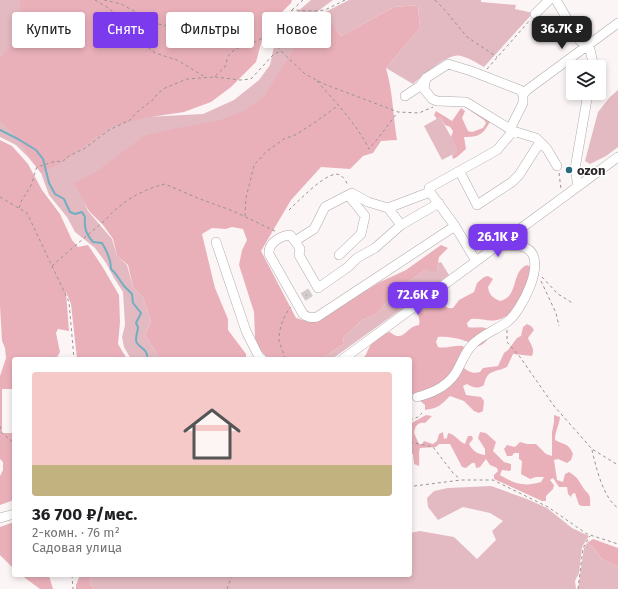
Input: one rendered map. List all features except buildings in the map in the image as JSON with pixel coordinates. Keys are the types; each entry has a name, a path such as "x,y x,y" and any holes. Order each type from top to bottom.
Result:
{"street":[{"path":"535,14 549,0"},
{"path":"556,0 580,41 589,45"},
{"path":"476,261 455,226 430,192 429,188 497,150 511,130 527,90 618,23"},
{"path":"589,45 592,60"},
{"path":"405,96 420,86 426,78 448,64 461,67 520,90 524,95"},
{"path":"426,78 424,89 432,99 437,101 466,102 511,130 536,138 547,149 557,166"},
{"path":"578,186 575,169 587,100"},
{"path":"460,172 477,205 512,182 519,175 540,142"},
{"path":"346,357 618,157"},
{"path":"388,208 430,192"},
{"path":"295,241 314,229 326,207 350,194 368,202 388,208 401,225"},
{"path":"339,255 361,234 365,216 350,194"},
{"path":"307,295 348,267 357,258 375,248 401,225 439,203"},
{"path":"307,295 269,254 270,245 287,235 290,235 300,249 299,255 307,295 303,314 309,318 317,317 455,226"},
{"path":"216,242 246,331 259,357"},
{"path":"417,397 440,389 457,371 472,345 508,322 516,315 536,270 534,256 528,248 520,246 506,247 500,245"},
{"path":"0,518 12,515"}],"path":[{"path":"95,0 110,9 129,32 155,53 176,60 206,77"},
{"path":"104,0 121,4 158,24 166,25"},
{"path":"292,10 303,0"},
{"path":"292,10 314,12 325,10 344,0"},
{"path":"435,0 467,37 497,57"},
{"path":"482,75 535,14"},
{"path":"214,77 225,67 228,56 235,49 241,48"},
{"path":"278,48 305,74 324,84 398,112 419,113 433,107"},
{"path":"19,208 21,199 31,186 38,167 56,161 62,162 85,148 109,130 130,120 137,112 154,100 157,94 165,88 187,79 206,77 228,77 240,80 251,79 273,54 281,51"},
{"path":"316,80 351,119 369,149 380,137 398,112"},
{"path":"244,217 246,198 254,166 262,156 274,144 295,135 339,106"},
{"path":"557,166 561,184 561,199"},
{"path":"289,210 328,177 338,174 342,176 350,194"},
{"path":"52,266 95,227 130,199 165,184 276,231"},
{"path":"0,197 27,212 69,302 74,357"},
{"path":"536,270 558,294 574,304"},
{"path":"536,270 556,313 559,326"},
{"path":"284,357 279,341 285,313 307,295"},
{"path":"508,322 507,342 520,357 554,406 592,449 618,465"},
{"path":"412,419 418,417 422,413"},
{"path":"0,426 1,432 12,441"},
{"path":"412,442 433,447 453,473 461,480"},
{"path":"592,449 605,492 614,505 618,508"},
{"path":"414,486 461,480 493,480 548,507 590,536 618,544"},
{"path":"578,589 583,548 590,536"},
{"path":"72,577 73,589"},
{"path":"227,589 231,577"}],"shaded area":[{"path":"0,0 42,0 51,12 12,12 12,48 77,48 127,118 203,114 234,100 259,80 270,65 274,48 295,48 297,80 289,100 84,201 88,211 112,239 117,256 127,265 133,287 143,297 151,322 145,335 159,357 130,357 124,347 122,337 125,325 123,292 106,263 95,248 75,232 67,217 49,195 41,173 16,145 0,137"},
{"path":"18,0 292,0 282,12 262,12 262,40 256,62 231,87 211,102 184,112 144,118 111,127 64,161 41,173 16,137 0,121 0,58 12,44 12,48 85,48 85,12 21,12 20,2"},
{"path":"311,0 333,0 317,12 297,12"},
{"path":"349,0 481,0 481,2 516,5 515,9 533,13 484,67 467,58 456,56 443,61 413,84 386,68 420,28 418,5 394,7 341,36 331,21 331,12 325,12"},
{"path":"418,5 420,28 386,68 392,95 397,140 381,141 373,153 363,156 350,169 321,167 291,200 261,251 296,318 309,322 316,321 380,282 406,270 441,245 448,248 439,257 437,271 431,272 427,269 408,282 391,296 377,314 362,320 343,338 344,344 324,357 267,357 260,350 255,338 254,312 239,265 242,250 247,240 243,229 232,227 226,229 212,228 202,234 215,288 228,319 228,330 246,354 246,357 159,357 145,335 151,322 143,297 133,287 128,265 117,256 113,239 103,225 89,211 74,183 97,171 144,136 217,121 244,111 264,97 294,48 331,48 331,21 341,36 394,7"},
{"path":"618,90 618,147 606,156 590,164 585,161 598,112 610,97"},
{"path":"463,104 491,120 481,134 464,137 466,149 453,159 452,155 458,151 451,137 453,131 450,127 445,125 440,117 437,119 434,115 436,111 452,121 461,108 465,111 462,118 468,131 472,132 483,128 486,123 484,120"},
{"path":"440,117 459,151 442,160 424,126"},
{"path":"0,140 12,146 28,164 42,190 60,214 72,240 78,247 88,245 119,295 120,322 118,344 126,357 77,357 71,304 66,292 69,331 58,329 56,333 60,352 57,357 12,357 12,389 2,389 2,433 12,433 12,501 0,505 0,476 3,470 3,462 0,459 0,376 6,358 5,348 2,341 0,306"},
{"path":"441,262 449,275 335,357 324,357 344,344 343,338 362,320 377,314 391,296 408,282 427,269 437,271 438,263"},
{"path":"527,265 532,267 524,291 511,313 497,320 490,321 471,319 467,323 468,327 483,327 491,332 484,344 474,346 467,341 443,337 438,337 436,342 438,347 463,346 465,350 463,367 471,372 478,373 483,368 498,366 504,353 517,338 521,336 523,327 527,324 534,330 528,338 533,349 532,356 513,354 507,367 489,374 484,385 473,387 467,384 463,386 466,395 481,397 484,401 483,411 479,413 474,411 464,401 450,396 439,406 425,410 425,405 412,394 412,357 364,357 370,345 381,336 390,332 399,336 411,328 419,325 419,309 423,304 434,297 439,298 446,307 453,308 459,300 474,292 477,283 484,277 488,276 493,279 488,287 492,296 500,301 506,299 510,295 516,278 522,268"},
{"path":"426,415 432,416 425,423 418,424 414,431 419,444 422,444 424,441 433,444 437,441 439,434 443,432 444,439 447,438 448,433 465,444 468,436 472,436 473,439 469,444 477,453 485,455 485,449 478,438 480,432 486,433 496,442 493,451 504,462 511,464 510,471 502,470 500,475 510,481 520,484 535,484 541,482 544,477 530,479 521,474 522,461 519,459 519,453 514,453 512,456 507,456 504,449 507,445 515,447 520,442 536,444 546,454 552,456 554,415 560,417 555,440 568,446 573,454 571,460 567,463 558,459 554,460 557,480 563,482 565,474 569,472 578,480 589,494 590,506 579,505 575,493 572,494 571,497 568,494 567,487 559,487 553,478 550,480 554,485 553,489 546,496 546,501 542,501 494,479 494,475 498,471 497,468 490,465 486,459 480,467 476,468 475,463 472,463 466,468 462,467 450,444 439,444 436,447 420,448 419,466 414,464 412,454 412,423"},
{"path":"491,486 547,508 572,528 589,536 582,547 579,573 575,581 576,589 94,589 90,584 91,577 412,577 412,533 420,531 454,537 477,559 496,540 492,531 503,521 490,513 463,507 438,520 428,507 427,498 434,491 448,488"},
{"path":"12,523 12,567 0,555 0,527"},
{"path":"593,539 618,548 618,567 602,559 592,546 587,543"},
{"path":"587,543 592,546 602,559 618,567 618,589 578,589 584,548"},
{"path":"24,577 49,577 53,589 40,589"},
{"path":"79,577 91,577 90,584 94,589 76,589"}],"waterway":[{"path":"0,130 36,150 43,159 49,183 55,194 64,199 70,212 75,214 82,212 85,217 86,231 93,242 102,243 106,249 111,269 132,294 133,303 141,313 136,323 138,327 136,340 145,351 148,357"}],"tunnel":[{"path":"303,297 311,292"}],"place":[{"name":"ozon","path":"569,170"}]}
